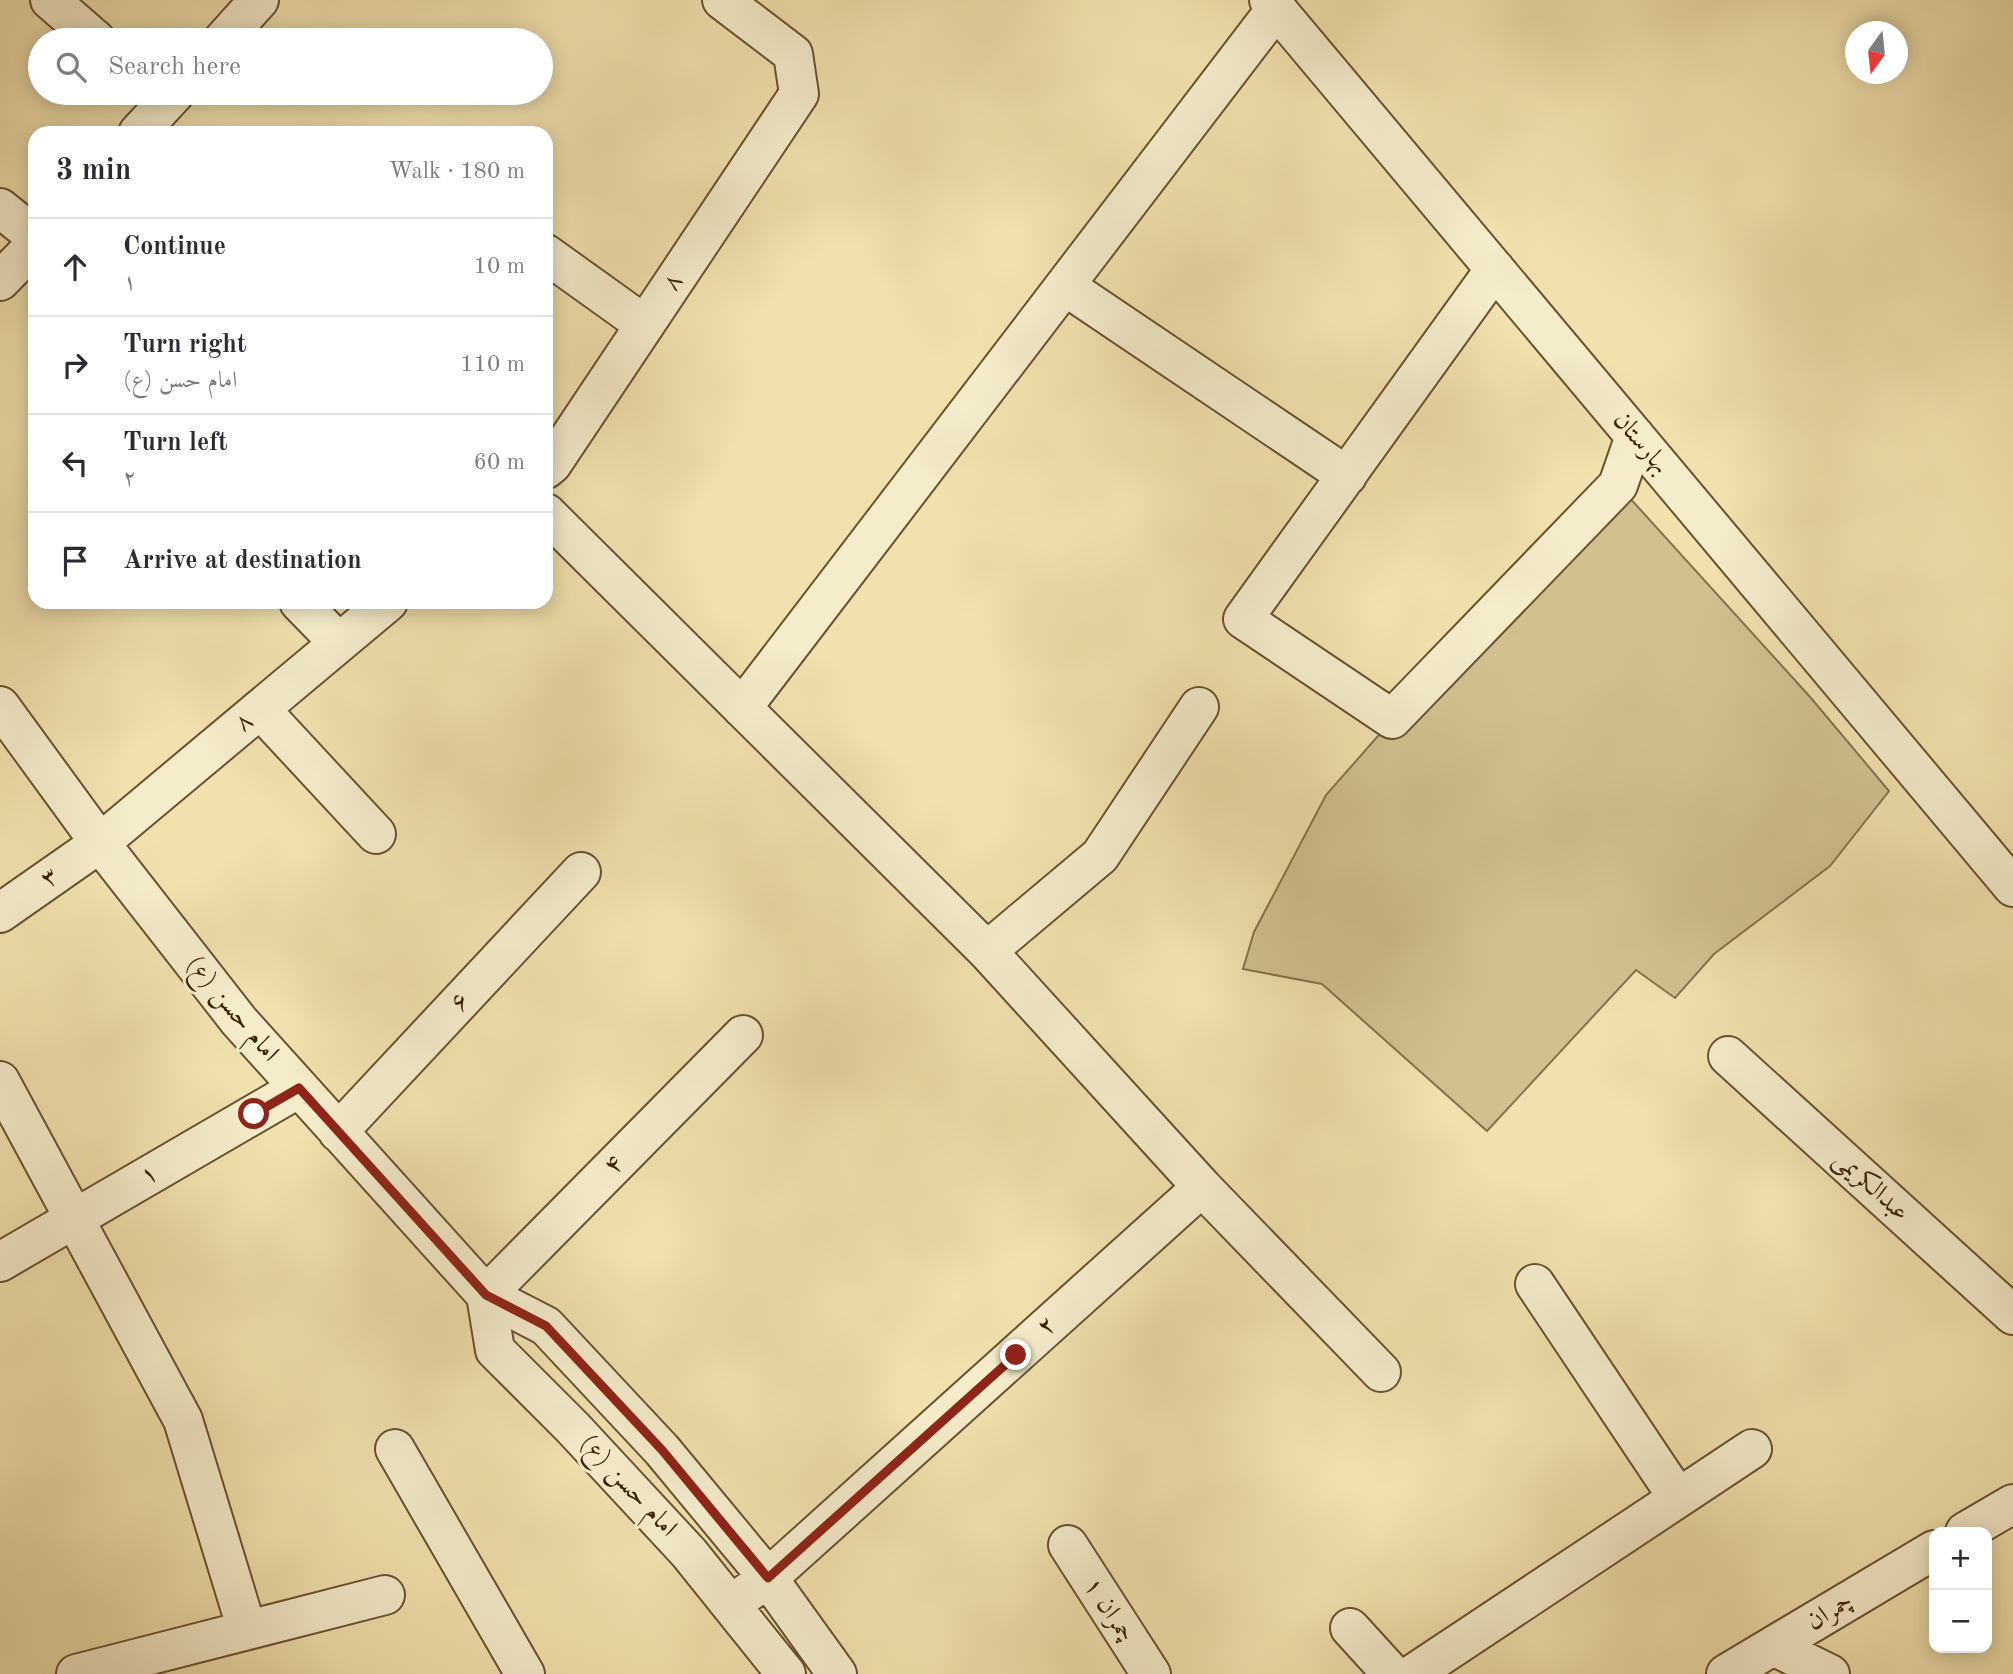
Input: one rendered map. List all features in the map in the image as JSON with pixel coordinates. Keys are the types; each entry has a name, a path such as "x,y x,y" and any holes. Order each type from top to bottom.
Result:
{"street":[{"path":"50,0 82,28"},
{"path":"234,28 259,0"},
{"name":"۸","path":"553,457 645,325 799,94 793,54 722,0"},
{"path":"743,708 1065,286 1273,4"},
{"name":"بهارستان","path":"1273,4 2013,887"},
{"path":"143,126 159,105"},
{"path":"0,208 28,230"},
{"path":"0,281 28,252"},
{"path":"553,259 645,325"},
{"path":"1495,269 1243,620 1392,719 1618,485 1635,436"},
{"path":"1065,286 1346,476"},
{"path":"553,520 987,951 1202,1187 1381,1372"},
{"path":"306,609 339,643"},
{"name":"۸","path":"100,844 380,609"},
{"name":"امام حسن (ع)","path":"0,706 100,844 239,1021 486,1295 546,1326 662,1450 768,1578 837,1674"},
{"path":"987,951 1100,856 1199,707"},
{"path":"260,709 376,834"},
{"name":"۳","path":"0,913 100,844"},
{"name":"۶","path":"338,1132 581,872"},
{"name":"۴","path":"486,1295 743,1035"},
{"name":"عبدالکریمی","path":"1728,1056 2013,1315"},
{"path":"0,1081 183,1420 247,1630"},
{"name":"۱","path":"0,1262 299,1088"},
{"name":"۲","path":"732,1604 768,1578 1202,1187"},
{"path":"1535,1283 1678,1498"},
{"name":"امام حسن (ع)","path":"486,1295 495,1350 573,1428 671,1533 732,1604 786,1674"},
{"path":"395,1449 525,1674"},
{"path":"1413,1674 1752,1449"},
{"path":"1974,1527 2013,1504"},
{"name":"چمران ۱","path":"1068,1545 1151,1674"},
{"name":"چمران","path":"1726,1674 1929,1553"},
{"path":"76,1674 385,1594"},
{"path":"1350,1628 1392,1674"},
{"path":"1773,1646 1830,1674"}],"shaded area":[{"path":"1618,485 1811,698 1889,791 1830,866 1714,954 1675,998 1636,970 1487,1131 1322,984 1243,969 1254,932 1326,795 1430,677"}],"route":[{"path":"254,1114 299,1088 486,1295 546,1326 662,1450 768,1578 1016,1355"}]}
